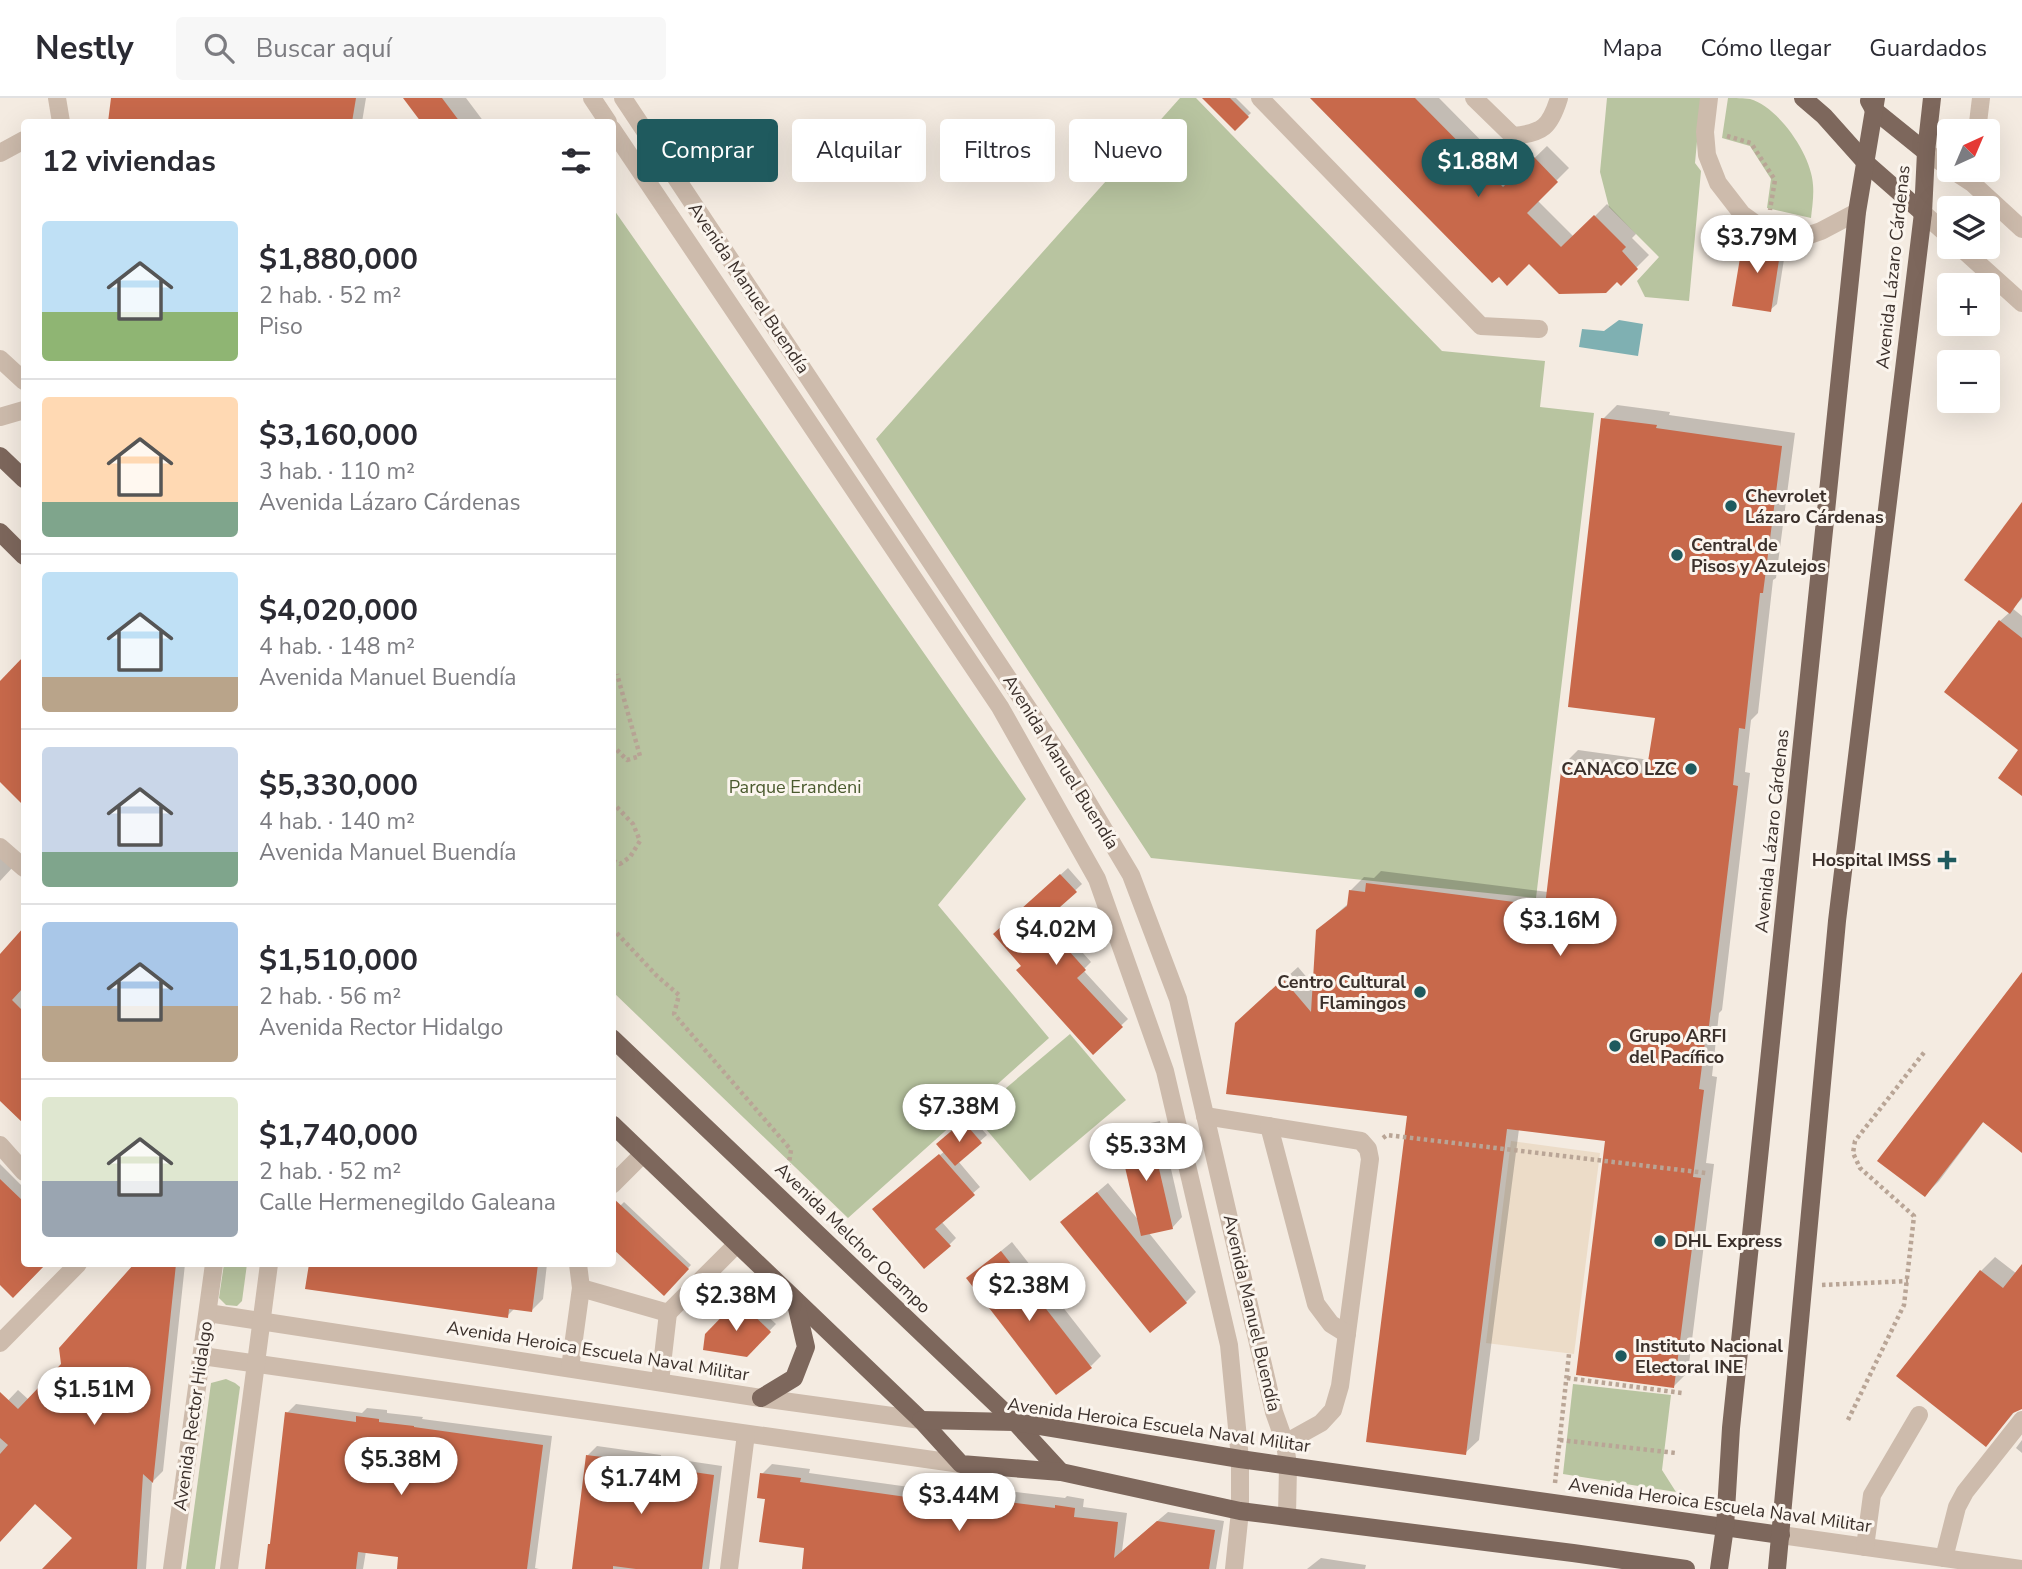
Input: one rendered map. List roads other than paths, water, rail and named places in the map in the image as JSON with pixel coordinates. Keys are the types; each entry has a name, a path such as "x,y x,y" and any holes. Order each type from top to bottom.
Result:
{"main road":[{"path":"1803,98 1824,116 1866,163 1923,213"},
{"name":"Avenida Lázaro Cárdenas","path":"1777,1569 1837,921 1923,213 1932,98"},
{"path":"1872,102 1926,152"},
{"name":"Avenida Lázaro Cárdenas","path":"1719,1569 1731,1428 1857,212 1866,163 1872,102"},
{"path":"0,456 21,476"},
{"path":"0,532 21,553"},
{"name":"Avenida Melchor Ocampo","path":"616,1042 1015,1422 1061,1472"},
{"path":"616,1128 920,1420 961,1464 1061,1472 1240,1511 1686,1569"},
{"path":"761,1398 794,1378 806,1347 795,1300"},
{"name":"Avenida Heroica Escuela Naval Militar","path":"920,1420 1015,1422 1240,1459 1781,1535"}],"street":[{"path":"57,98 60,119"},
{"path":"592,98 606,119"},
{"name":"Avenida Manuel Buendía","path":"623,98 1065,764 1131,876 1178,999 1274,1412 1285,1443 1289,1466 1287,1516"},
{"path":"1260,98 1481,326 1539,329"},
{"path":"1474,98 1513,136 1534,134 1553,118 1559,98"},
{"path":"1709,98 1705,132 1707,155 1718,183 1742,214 1767,232 1798,239 1857,212"},
{"path":"1979,119 1981,98"},
{"name":"Avenida Manuel Buendía","path":"616,135 1000,707 1097,879 1165,1071 1229,1345 1240,1459 1240,1511 1234,1569"},
{"path":"0,153 21,142"},
{"path":"1926,152 1937,159"},
{"path":"1978,182 2022,229"},
{"path":"1923,213 1937,225"},
{"path":"1973,259 2022,303"},
{"path":"0,359 21,377"},
{"path":"0,417 21,411"},
{"path":"0,848 21,866"},
{"path":"1205,1116 1361,1141 1368,1149 1370,1159 1340,1386 1333,1410 1321,1423 1285,1443"},
{"path":"1269,1126 1316,1304 1331,1324 1347,1334"},
{"path":"0,1145 21,1169"},
{"path":"616,1181 643,1154"},
{"path":"660,1382 668,1313 737,1244"},
{"path":"0,1343 75,1267"},
{"name":"Avenida Rector Hidalgo","path":"172,1569 214,1267"},
{"path":"229,1569 269,1267"},
{"path":"570,1368 581,1289 578,1267"},
{"path":"581,1289 668,1313"},
{"name":"Avenida Heroica Escuela Naval Militar","path":"208,1313 920,1420"},
{"path":"202,1356 961,1464"},
{"path":"1865,1547 1872,1495 1919,1415"},
{"path":"1944,1558 1957,1507 1965,1492 2022,1420"},
{"path":"729,1569 746,1434"},
{"name":"Avenida Heroica Escuela Naval Militar","path":"1781,1535 2022,1569"}],"water":[{"path":"1619,320 1643,324 1638,356 1579,347 1582,329 1604,331"}],"place":[{"name":"Chevrolet Lázaro Cárdenas","path":"1731,506"},
{"name":"Central de Pisos y Azulejos","path":"1677,555"},
{"name":"CANACO LZC","path":"1691,769"},
{"name":"Hospital IMSS","path":"1947,860"},
{"name":"Centro Cultural Flamingos","path":"1420,992"},
{"name":"Grupo ARFI del Pacífico","path":"1615,1046"},
{"name":"DHL Express","path":"1660,1241"},
{"name":"Instituto Nacional Electoral INE","path":"1621,1356"}],"park label":[{"name":"Parque Erandeni","path":"795,787"}]}
